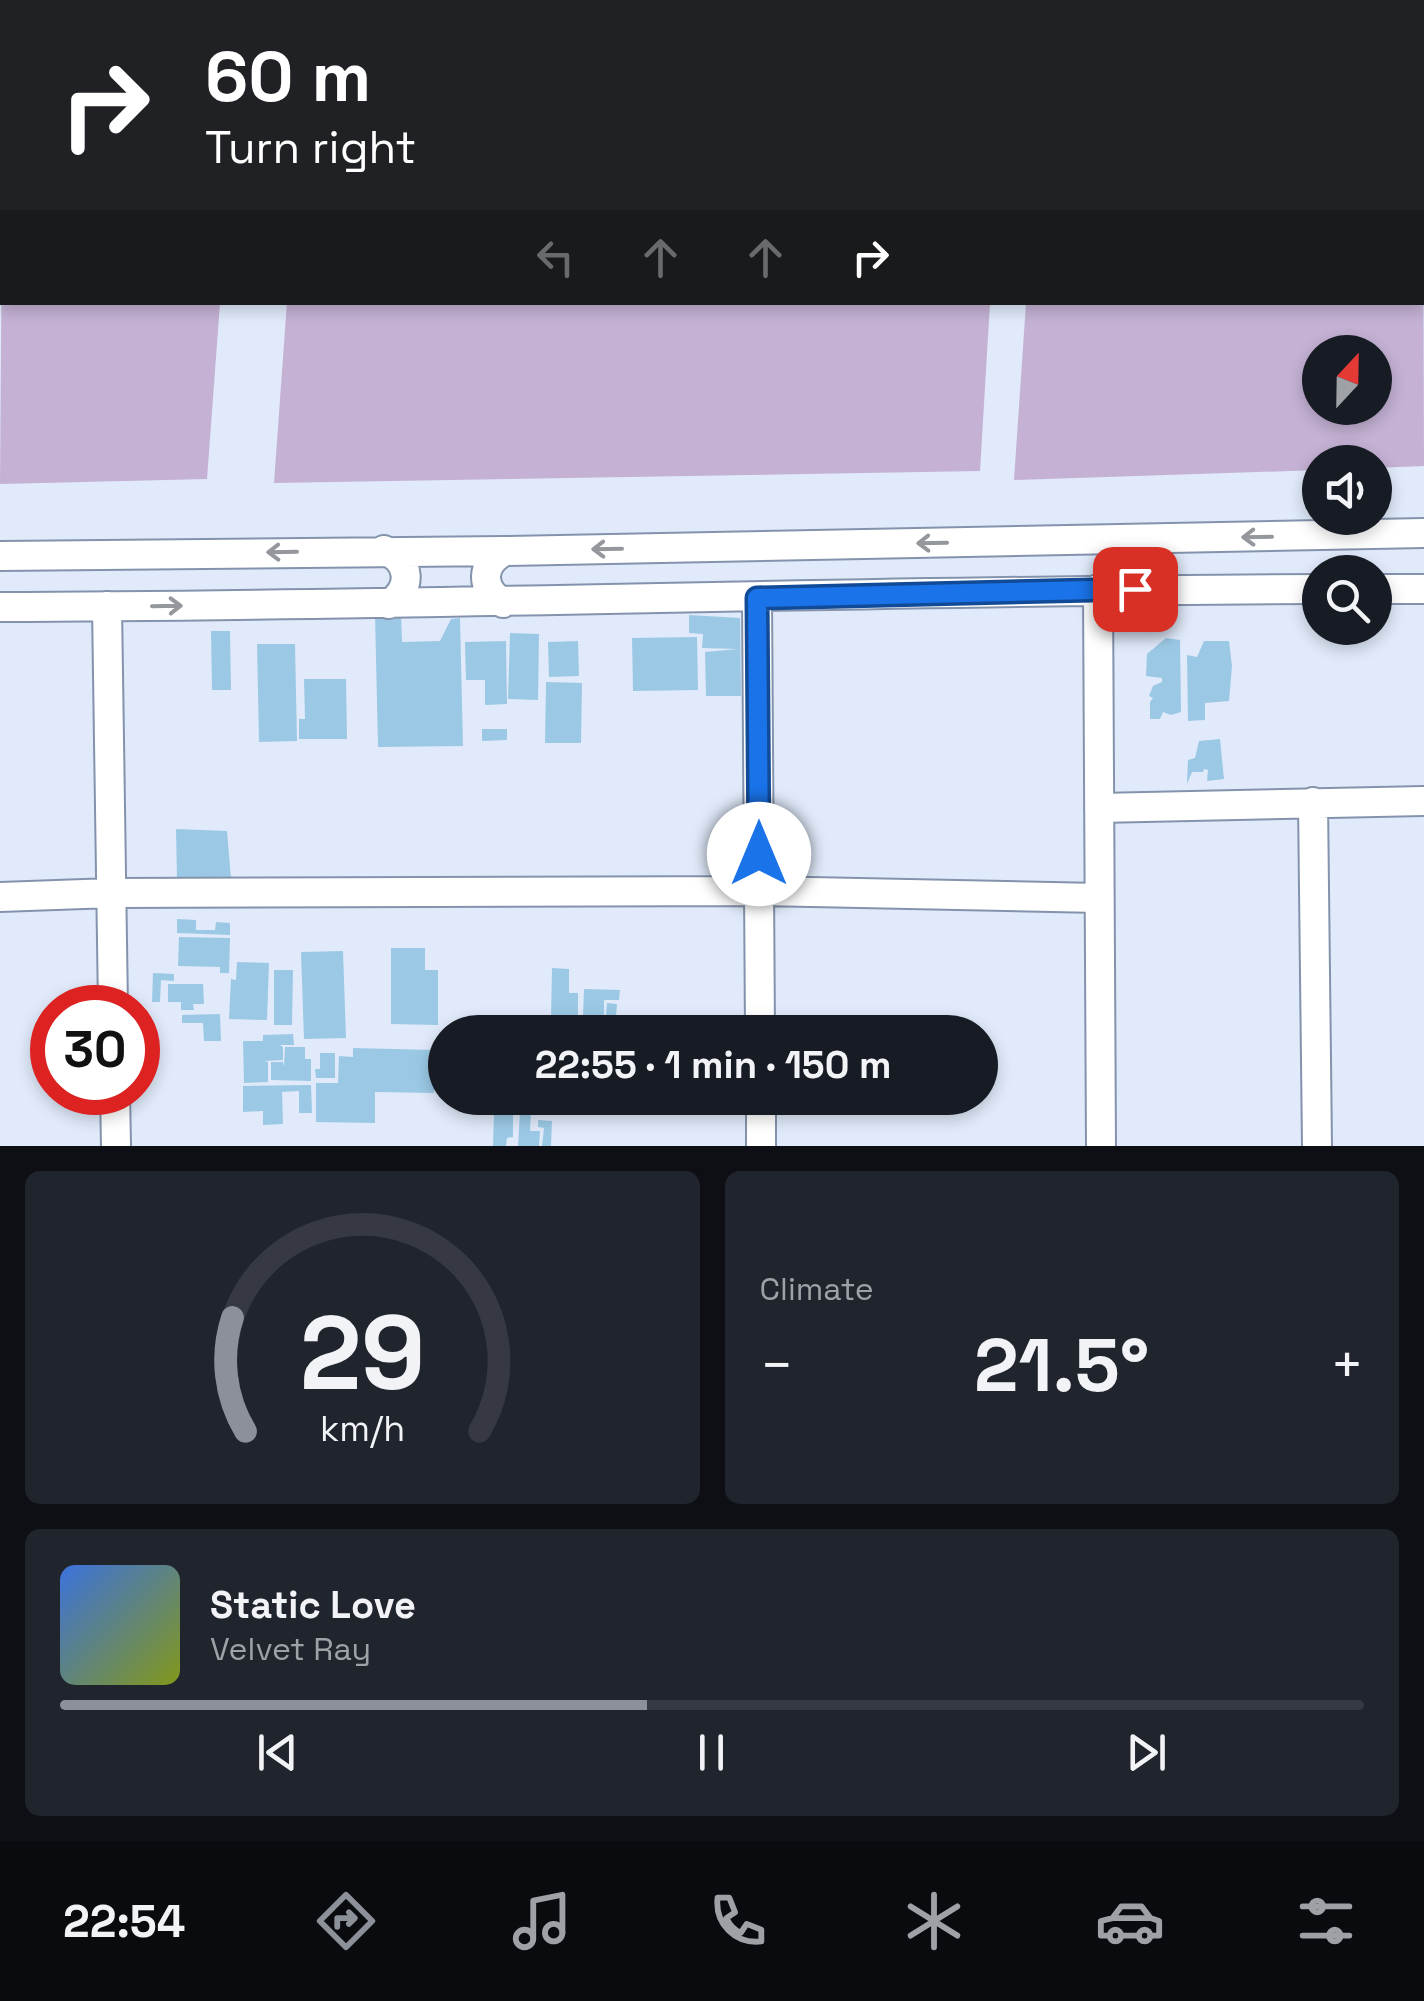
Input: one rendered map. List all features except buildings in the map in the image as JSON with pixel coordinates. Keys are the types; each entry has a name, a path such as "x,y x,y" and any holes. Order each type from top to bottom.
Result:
{"street":[{"path":"0,556 1424,534"},
{"path":"384,550 404,564 407,575 405,588 388,604"},
{"path":"503,603 492,596 485,583 485,570 493,558 505,551"},
{"path":"0,607 1302,589"},
{"path":"1392,589 1424,589"},
{"path":"1098,590 1101,1146"},
{"path":"757,598 760,1015"},
{"path":"107,606 114,985"},
{"path":"1314,802 1317,1146"},
{"path":"1099,808 1424,802"},
{"path":"0,898 112,893 760,891 1099,898"},
{"path":"115,1115 116,1146"},
{"path":"760,1115 761,1146"}],"shaded area":[{"path":"1,305 220,305 207,479 0,484"},
{"path":"287,305 990,305 980,471 274,483"},
{"path":"1026,305 1423,305 1424,466 1392,467 1392,445 1302,445 1302,471 1014,480"}],"route":[{"path":"759,854 757,598 1135,589"}]}
